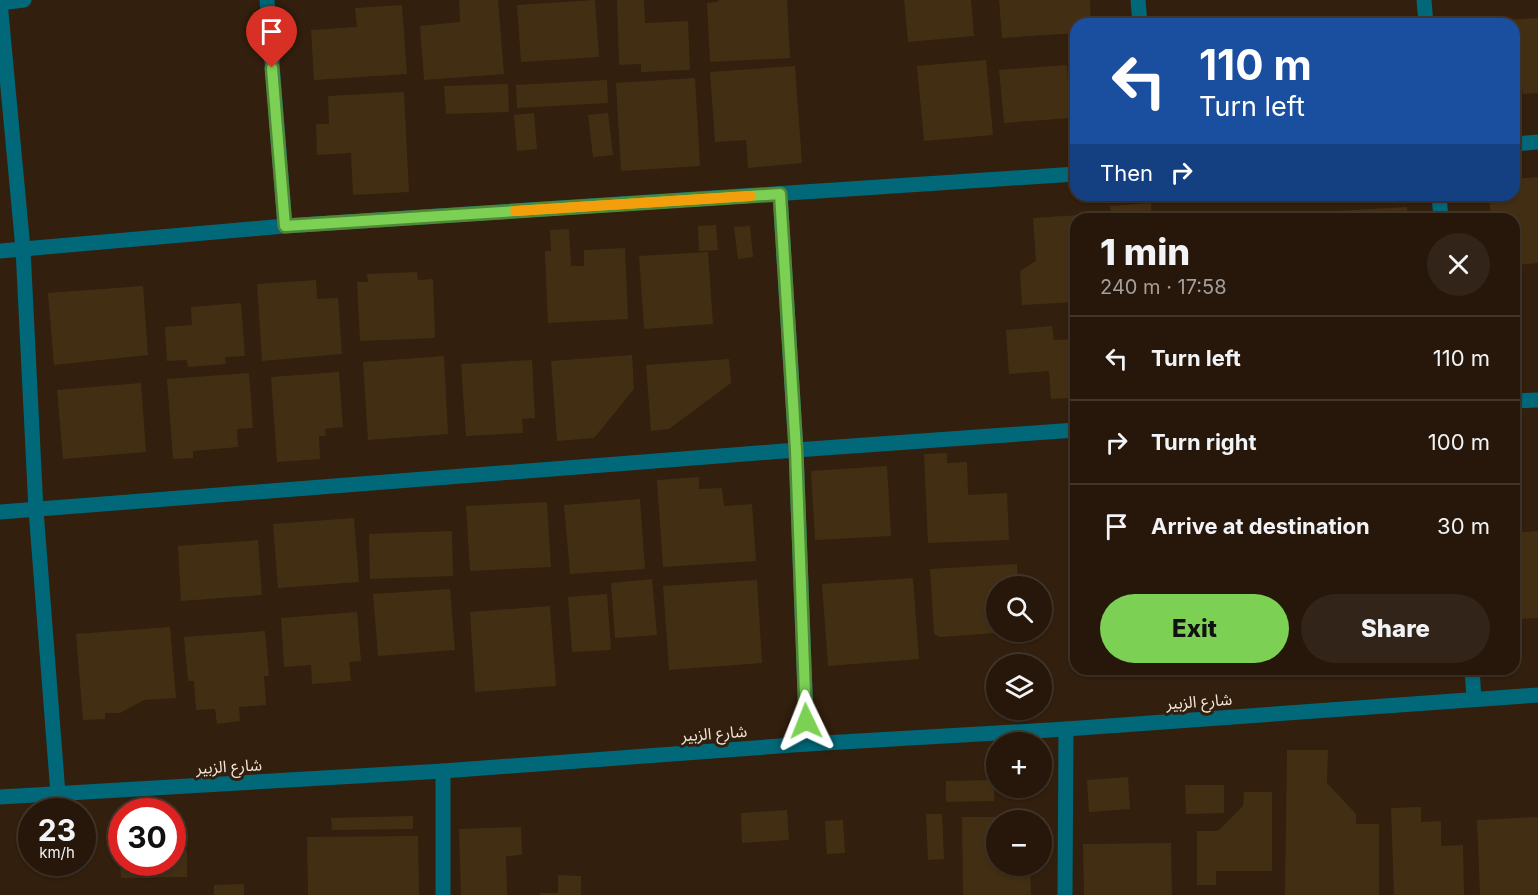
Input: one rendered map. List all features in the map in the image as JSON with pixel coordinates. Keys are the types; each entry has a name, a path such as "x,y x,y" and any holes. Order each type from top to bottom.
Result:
{"street":[{"path":"24,0 0,2 23,249 36,510 58,794"},
{"path":"267,0 285,226"},
{"path":"1138,0 1140,18"},
{"path":"1424,0 1426,18"},
{"path":"1520,144 1538,142"},
{"path":"0,250 285,226 1070,174"},
{"path":"780,194 796,450 807,744"},
{"path":"1520,401 1538,400"},
{"path":"0,512 1070,430"},
{"path":"1472,675 1474,699"},
{"name":"شارع الزبير","path":"0,797 443,771 1538,695"},
{"path":"1065,895 1066,729"},
{"path":"443,771 443,895"}],"building":[{"path":"459,0 498,0 504,74 424,80 420,26 460,22"},
{"path":"595,0 599,57 521,62 517,5"},
{"path":"617,0 644,0 645,23 688,21 690,70 641,72 641,64 619,65"},
{"path":"718,0 787,0 790,58 710,62 707,3 718,2"},
{"path":"904,0 971,0 974,36 908,42"},
{"path":"999,0 1090,0 1091,18 1070,18 1070,33 1002,38"},
{"path":"402,5 407,74 314,80 311,30 357,27 355,8"},
{"path":"1538,18 1538,93 1523,94 1520,81 1520,19"},
{"path":"986,60 993,135 924,141 917,66"},
{"path":"1067,65 1070,118 1004,123 999,70"},
{"path":"795,66 802,163 748,168 746,140 715,142 710,72"},
{"path":"695,78 700,166 621,171 616,83"},
{"path":"607,80 608,103 517,108 516,85"},
{"path":"508,84 509,112 446,114 444,86"},
{"path":"404,92 409,192 353,195 351,153 317,155 316,124 329,124 328,96"},
{"path":"534,113 537,149 517,151 514,115"},
{"path":"608,113 613,155 593,157 588,115"},
{"path":"1538,177 1538,263 1520,264 1520,213 1490,213 1490,201 1520,201 1520,178"},
{"path":"1151,203 1152,213 1111,213 1110,206"},
{"path":"1407,207 1408,213 1318,213"},
{"path":"1070,216 1070,302 1022,305 1020,271 1036,261 1033,218"},
{"path":"716,225 718,250 699,251 698,226"},
{"path":"750,226 753,257 738,259 734,227"},
{"path":"569,229 571,266 584,266 584,250 625,248 628,319 548,323 545,251 551,251 550,230"},
{"path":"708,252 713,324 644,329 639,256"},
{"path":"417,272 418,280 433,279 435,338 360,341 357,282 368,282 367,274"},
{"path":"316,280 317,299 338,298 342,354 262,361 257,284"},
{"path":"143,286 148,355 54,365 48,293"},
{"path":"241,303 245,356 225,357 226,364 188,367 187,360 167,361 165,327 192,325 191,307"},
{"path":"1052,326 1054,340 1070,339 1070,413 1069,398 1051,399 1049,371 1009,374 1006,330"},
{"path":"632,355 634,389 594,438 557,441 551,361"},
{"path":"444,356 448,434 368,440 363,362"},
{"path":"729,359 731,383 669,429 651,431 646,365"},
{"path":"532,360 535,418 522,419 523,433 466,436 461,364"},
{"path":"339,372 343,427 325,429 326,436 319,436 320,459 277,462 271,377"},
{"path":"249,373 253,428 237,429 238,447 193,451 193,458 173,459 167,379"},
{"path":"141,383 146,452 63,459 57,390"},
{"path":"947,453 947,463 967,462 968,495 1007,493 1009,540 928,543 924,454"},
{"path":"887,466 891,536 815,540 811,471"},
{"path":"699,477 699,489 722,488 724,506 752,504 756,561 663,567 657,480"},
{"path":"640,499 645,569 570,574 564,505"},
{"path":"547,502 551,567 470,571 466,506"},
{"path":"354,518 359,582 278,588 273,524"},
{"path":"452,531 453,576 370,579 369,534"},
{"path":"1538,531 1538,618 1520,619 1520,532"},
{"path":"258,540 262,595 181,601 178,546"},
{"path":"1017,564 1018,576 986,576 986,634 940,637 934,634 930,569"},
{"path":"913,578 919,659 828,666 822,584"},
{"path":"652,579 657,635 615,638 611,583"},
{"path":"757,580 762,663 669,670 663,586"},
{"path":"450,589 455,650 378,656 373,594"},
{"path":"607,594 611,650 572,652 568,597"},
{"path":"550,606 556,686 475,692 470,612"},
{"path":"357,612 361,661 349,662 351,681 312,684 311,665 284,667 281,618"},
{"path":"170,627 176,698 144,700 120,713 105,713 105,719 83,720 76,634"},
{"path":"265,631 269,676 264,676 266,705 239,707 240,721 217,724 215,709 196,710 194,681 188,681 184,637"},
{"path":"1287,750 1328,750 1327,783 1356,814 1356,824 1379,824 1379,895 1285,895"},
{"path":"1128,777 1130,809 1089,812 1087,780"},
{"path":"986,780 986,798 994,798 994,801 946,802 946,781"},
{"path":"1185,785 1224,785 1224,813 1186,814"},
{"path":"1244,792 1272,792 1272,871 1216,871 1216,885 1197,885 1197,831 1218,831 1243,806"},
{"path":"1421,807 1421,822 1441,821 1441,846 1463,845 1464,895 1394,895 1391,808"},
{"path":"787,810 789,840 742,843 741,813"},
{"path":"926,814 942,814 944,859 928,860"},
{"path":"413,816 413,829 332,830 331,818"},
{"path":"962,817 986,817 986,876 1030,876 1031,895 963,895"},
{"path":"1538,817 1538,895 1480,895 1477,820"},
{"path":"843,820 845,853 827,854 825,821"},
{"path":"521,827 522,855 506,856 507,895 461,895 459,829"},
{"path":"418,836 419,895 308,895 307,837"},
{"path":"1171,843 1172,895 1084,895 1083,844"},
{"path":"187,850 187,877 121,878 121,876 186,876"},
{"path":"558,875 581,876 581,895 540,895 540,893 558,893"},
{"path":"244,884 244,895 214,895 214,885"}],"slow traffic":[{"path":"515,211 751,196"}],"route":[{"path":"272,68 285,226 780,194 796,450 806,721"}]}
